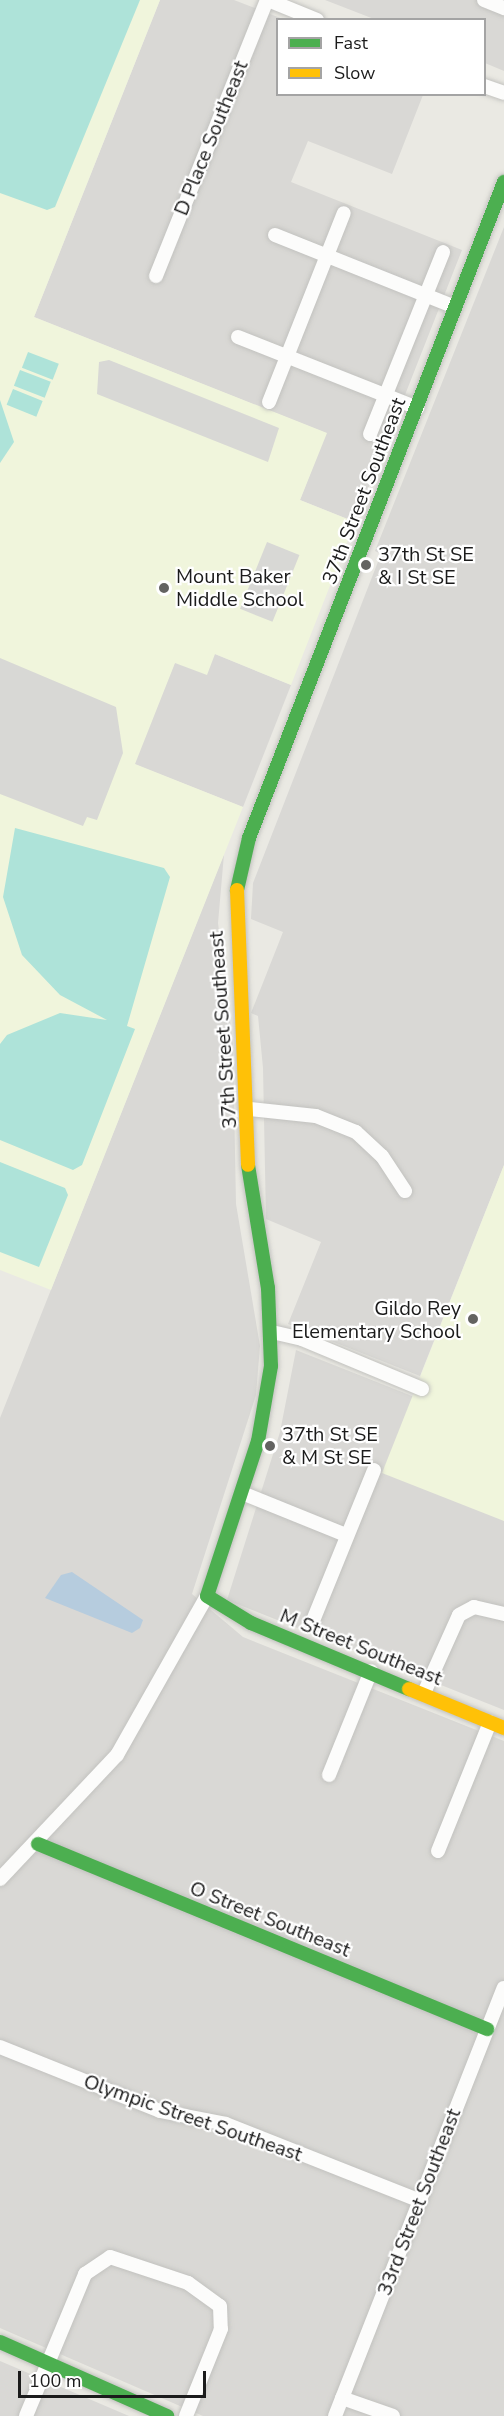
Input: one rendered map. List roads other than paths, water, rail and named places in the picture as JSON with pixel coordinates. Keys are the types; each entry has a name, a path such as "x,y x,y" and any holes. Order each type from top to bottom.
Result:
{"street":[{"path":"268,0 312,18"},
{"name":"D Place Southeast","path":"156,276 268,0"},
{"path":"484,0 504,8"},
{"path":"486,87 504,93"},
{"name":"37th Street Southeast","path":"0,1879 38,1844 117,1755 207,1596 265,1416 272,1332 248,1178 250,1109 235,918 238,882 249,838 504,182"},
{"path":"269,402 344,213"},
{"path":"275,235 455,308"},
{"path":"370,434 443,252"},
{"path":"238,337 417,408"},
{"path":"250,1109 316,1116 356,1132 382,1156 405,1191"},
{"path":"272,1332 302,1339 422,1389"},
{"path":"312,1623 374,1470"},
{"path":"242,1493 346,1535"},
{"name":"M Street Southeast","path":"207,1596 234,1615 504,1728"},
{"path":"424,1693 452,1622 474,1607 504,1614"},
{"path":"329,1775 371,1671"},
{"path":"438,1851 490,1722"},
{"name":"O Street Southeast","path":"38,1844 487,2029"},
{"name":"33rd Street Southeast","path":"335,2416 504,1988"},
{"name":"Olympic Street Southeast","path":"0,2047 160,2111 226,2124 420,2201"},
{"path":"26,2416 85,2274 98,2261 131,2260 215,2300 221,2329 186,2416"},
{"path":"0,2342 167,2416"},
{"path":"342,2398 393,2416"}],"place":[{"name":"37th St SE & I St SE","path":"366,565"},
{"name":"Mount Baker Middle School","path":"164,588"},
{"name":"Gildo Rey Elementary School","path":"473,1319"},
{"name":"37th St SE & M St SE","path":"270,1446"}]}
